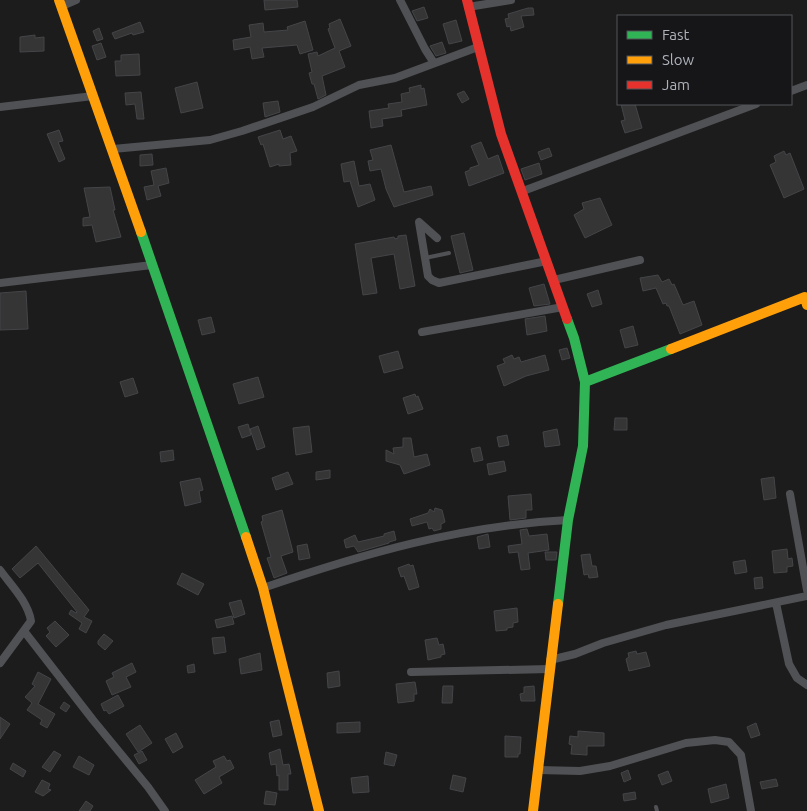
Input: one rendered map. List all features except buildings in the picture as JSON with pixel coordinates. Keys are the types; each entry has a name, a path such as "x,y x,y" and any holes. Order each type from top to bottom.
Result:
{"street":[{"path":"76,0 60,3 94,96 263,588 319,811"},
{"path":"400,0 434,63"},
{"path":"511,0 468,3 501,134 574,338 585,382 583,446 568,520 533,811"},
{"path":"112,149 218,137 242,131 313,107 359,85 395,78 478,47"},
{"path":"792,91 807,85"},
{"path":"0,107 94,96"},
{"path":"522,191 753,105"},
{"path":"438,238 419,222 428,276 439,283 547,261"},
{"path":"554,280 640,260"},
{"path":"0,283 152,265"},
{"path":"585,382 805,297 807,305"},
{"path":"422,332 563,307"},
{"path":"790,494 807,590"},
{"path":"263,588 330,565 462,532 526,522 568,520"},
{"path":"0,570 30,613 31,621 0,663"},
{"path":"411,672 550,664 603,643 666,625 807,596"},
{"path":"776,602 789,664 798,678 807,684"},
{"path":"24,631 165,811"},
{"path":"538,770 580,771 610,766 686,743 715,740 729,742 741,756 751,811"}],"lane":[{"path":"424,258 449,253"}],"traffic: fast":[{"path":"141,232 246,537"},
{"path":"567,319 574,338 585,382"},
{"path":"558,604 568,520 583,446 585,382 671,349"}],"traffic: slow":[{"path":"59,0 141,232"},
{"path":"671,349 805,297 807,305"},
{"path":"246,537 263,588 319,811"},
{"path":"533,811 558,604"}],"traffic: jam":[{"path":"467,0 501,134 567,319"}]}
